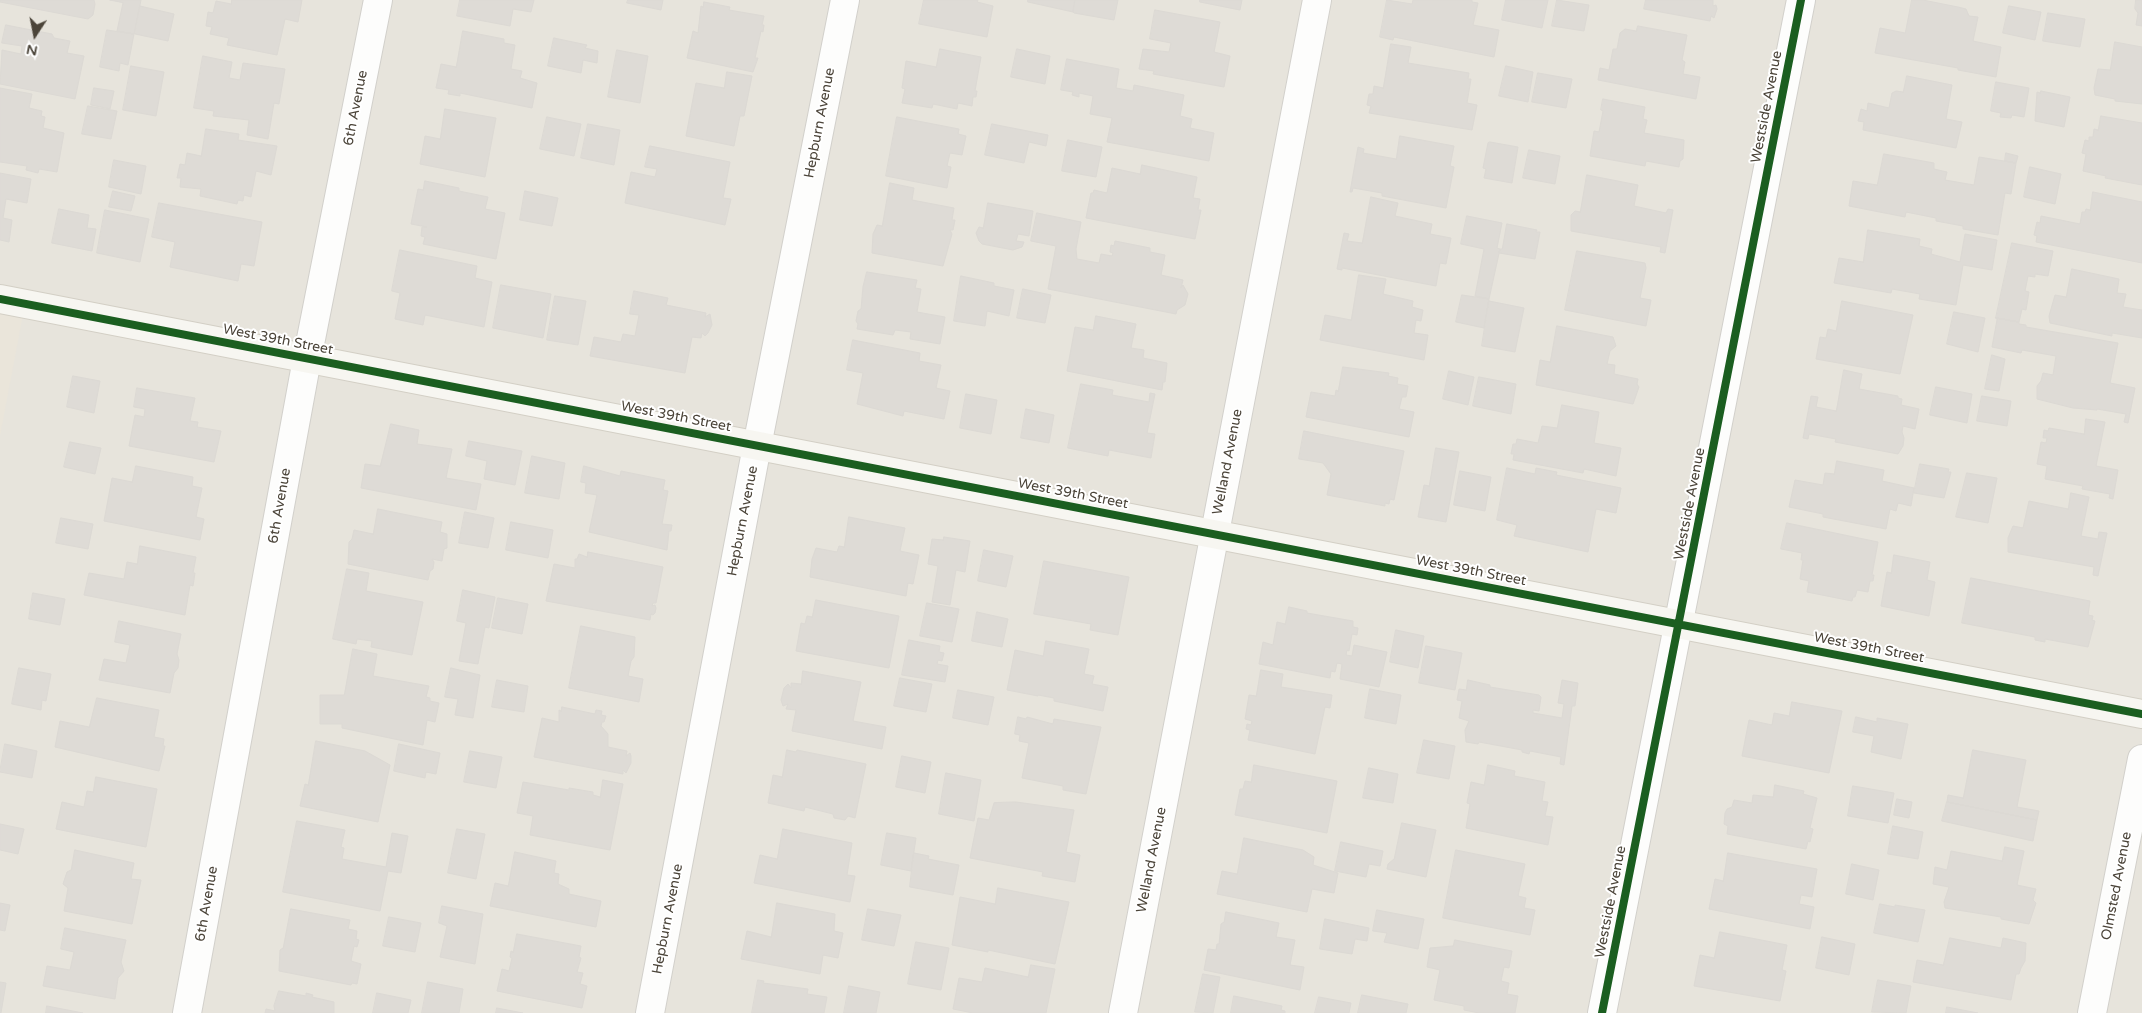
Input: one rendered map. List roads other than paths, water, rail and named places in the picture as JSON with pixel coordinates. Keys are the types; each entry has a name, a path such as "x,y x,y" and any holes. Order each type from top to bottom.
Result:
{"street":[{"name":"6th Avenue","path":"187,1013 307,359 378,0"},
{"name":"Hepburn Avenue","path":"650,1013 757,446 845,0"},
{"name":"Welland Avenue","path":"1123,1013 1317,0"},
{"name":"Westside Avenue","path":"1602,1013 1800,0"},
{"name":"West 39th Street","path":"0,299 2142,714"},
{"name":"Olmsted Avenue","path":"2092,1013 2142,759"}]}
